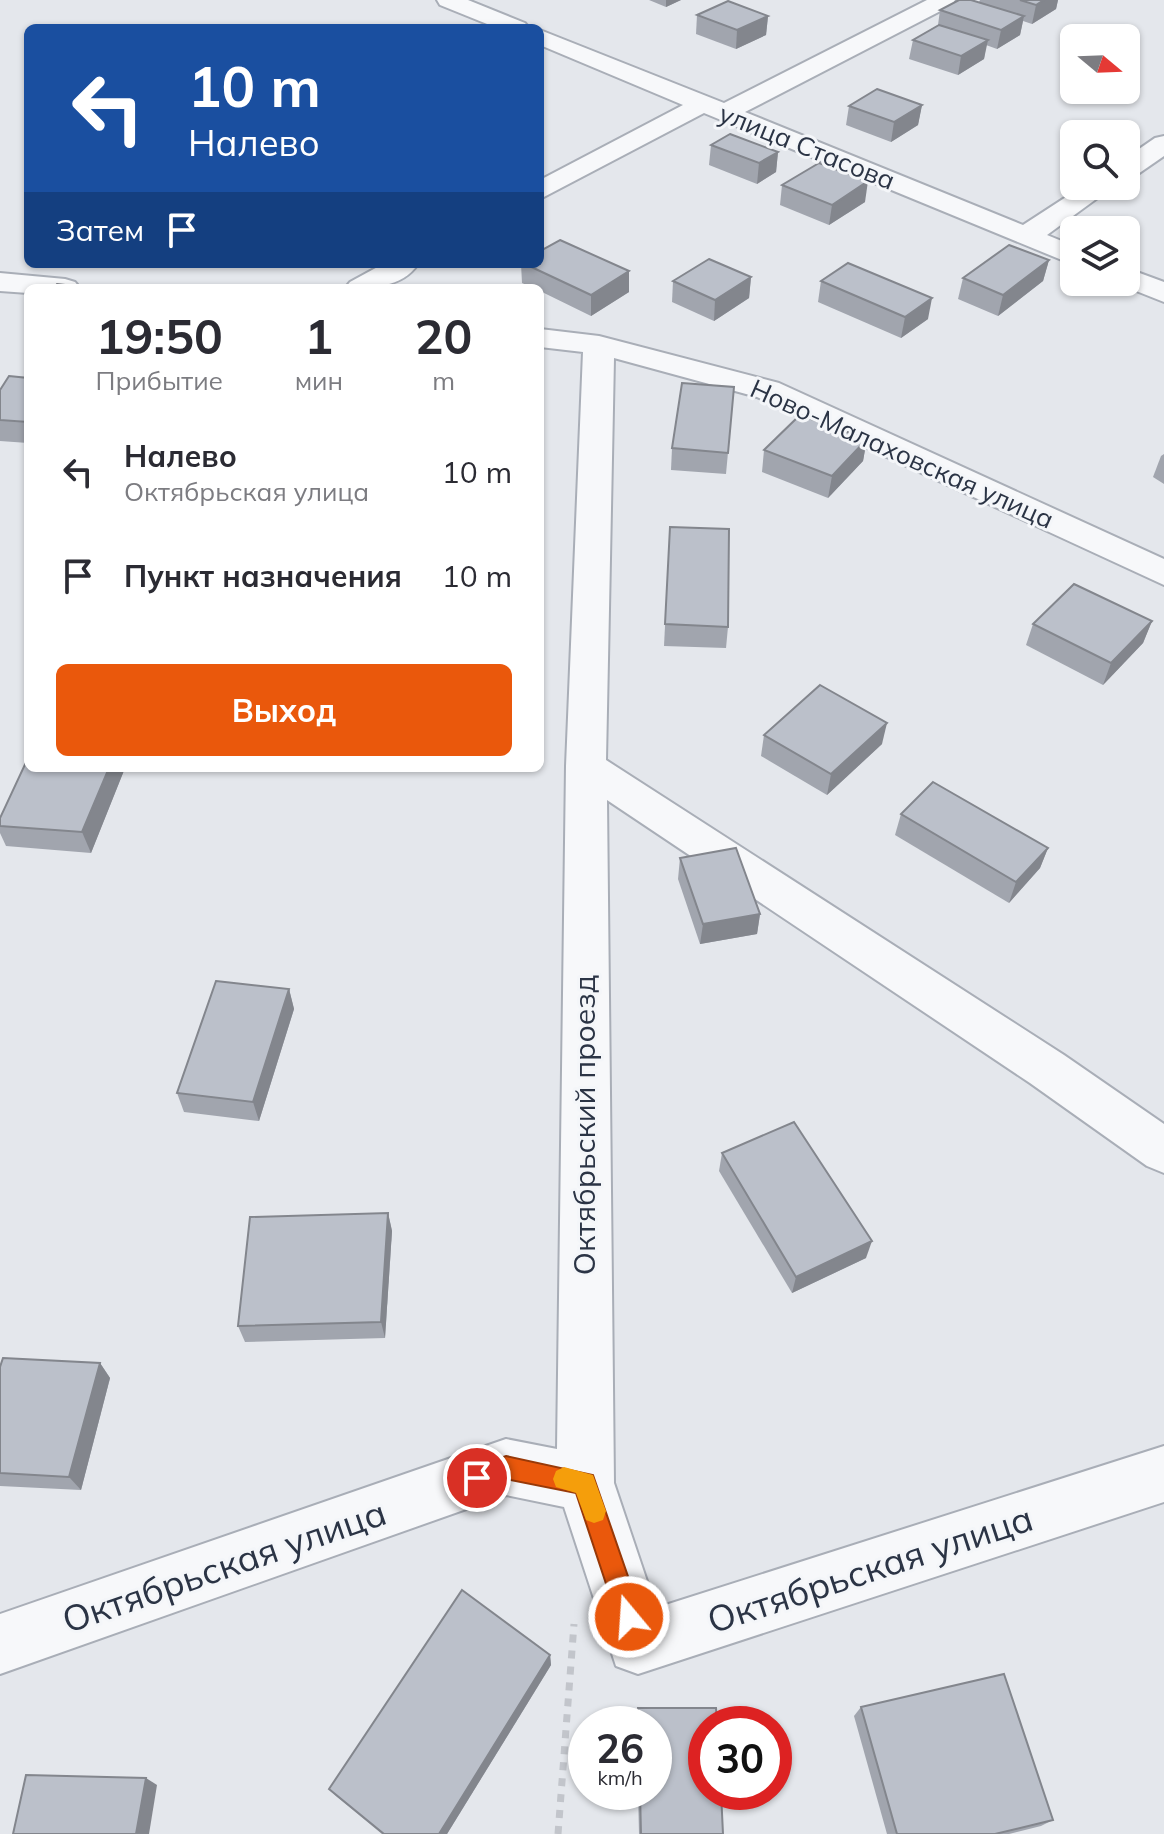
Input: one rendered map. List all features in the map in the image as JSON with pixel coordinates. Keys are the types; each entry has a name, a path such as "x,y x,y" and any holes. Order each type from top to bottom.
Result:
{"street":[{"path":"448,0 507,24"},
{"path":"544,189 944,0"},
{"name":"улица Стасова","path":"544,39 1060,250"},
{"path":"1140,160 1164,144"},
{"path":"1026,236 1080,200"},
{"path":"367,284 397,268"},
{"path":"0,282 24,284"},
{"path":"1140,283 1164,293"},
{"name":"Ново-Малаховская улица","path":"544,338 599,345 768,390 1164,573"},
{"name":"Октябрьский проезд","path":"585,1483 586,766 599,345"},
{"path":"586,766 1034,1060 1164,1151"},
{"name":"Октябрьская улица","path":"0,1644 506,1467 585,1483 638,1644 1164,1474"}],"path":[{"path":"558,1834 574,1620"}],"building":[{"path":"959,0 971,0 1024,16 1001,30 940,10"},
{"path":"1020,0 1044,0 1036,5"},
{"path":"728,1 768,16 737,30 697,15"},
{"path":"939,25 988,40 961,56 913,40"},
{"path":"877,89 922,105 894,122 849,106"},
{"path":"730,134 778,152 759,163 711,145"},
{"path":"819,163 868,181 832,205 782,185"},
{"path":"560,240 629,271 591,295 534,268 544,268 544,249"},
{"path":"1009,245 1049,260 1003,295 963,278"},
{"path":"709,259 751,277 715,300 673,281"},
{"path":"848,263 932,298 905,317 821,281"},
{"path":"9,376 24,378 24,422 0,420 0,390"},
{"path":"682,383 734,387 728,453 672,448"},
{"path":"800,415 867,439 832,476 764,450"},
{"path":"670,527 729,529 728,627 665,624"},
{"path":"1074,584 1152,621 1111,663 1033,624"},
{"path":"820,685 887,723 831,774 764,735"},
{"path":"24,767 24,772 107,772 82,832 0,826 0,818"},
{"path":"933,782 1048,848 1016,882 901,814"},
{"path":"736,848 760,914 703,924 680,858"},
{"path":"216,981 289,989 253,1102 177,1093"},
{"path":"794,1122 872,1241 796,1277 722,1153"},
{"path":"388,1213 381,1322 238,1326 250,1217"},
{"path":"3,1358 100,1363 69,1477 0,1473 0,1367"},
{"path":"462,1590 550,1655 439,1834 384,1834 329,1789"},
{"path":"1004,1674 1053,1820 995,1834 897,1834 861,1707"},
{"path":"672,1708 688,1708 688,1810 722,1810 723,1834 641,1834 640,1810 672,1810"},
{"path":"26,1775 146,1778 136,1834 13,1834"}],"slow traffic":[{"path":"564,1479 585,1483 594,1511"}],"route":[{"path":"477,1478 506,1467 585,1483 629,1617"}]}
